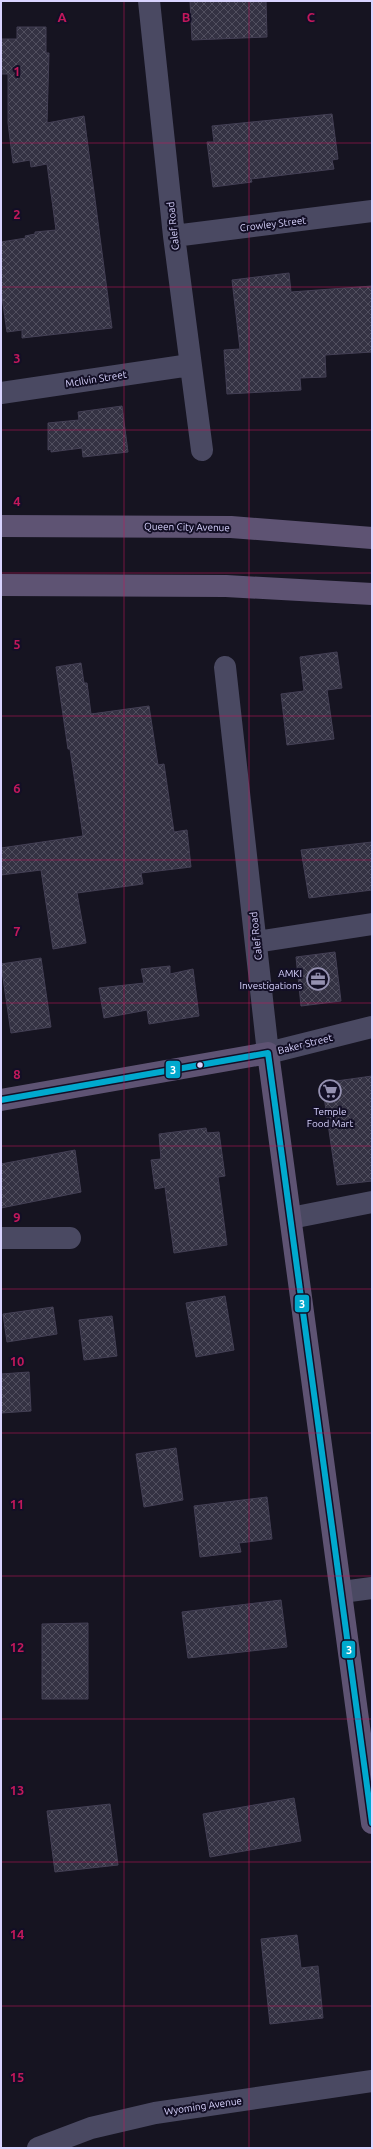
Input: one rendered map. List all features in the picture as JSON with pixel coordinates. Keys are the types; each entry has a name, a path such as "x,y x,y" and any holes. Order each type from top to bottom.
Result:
{"main road":[{"name":"Queen City Avenue","path":"1,526 231,527 372,538"},
{"path":"1,585 226,586 372,594"},
{"name":"Baker Street","path":"1,1100 268,1053"},
{"name":"Calef Road","path":"268,1053 372,1823"}],"street":[{"name":"Calef Road","path":"149,1 174,236 202,450"},
{"name":"Crowley Street","path":"174,236 372,211"},
{"name":"McIlvin Street","path":"1,394 190,365"},
{"name":"Calef Road","path":"225,667 268,1053"},
{"path":"256,942 372,924"},
{"name":"Baker Street","path":"268,1053 372,1027"},
{"path":"291,1218 372,1202"},
{"path":"1,1238 70,1238"},
{"path":"342,1592 372,1588"},
{"name":"Wyoming Avenue","path":"38,2148 91,2128 154,2113 372,2081"}],"building":[{"path":"190,1 266,1 267,37 192,40"},
{"path":"17,27 46,27 46,53 49,53 47,123 84,116 112,328 22,338 22,330 7,332 1,290 1,242 26,238 25,236 35,234 35,232 56,230 47,164 31,167 30,160 13,163 8,123 8,74 1,74 1,39 17,39"},
{"path":"332,114 338,159 332,160 334,169 251,179 252,182 213,187 207,142 214,142 212,126"},
{"path":"289,273 291,292 372,286 372,352 325,355 326,377 300,378 301,390 227,394 224,350 240,349 232,280"},
{"path":"122,406 128,452 83,457 82,448 51,452 51,449 48,450 48,423 79,420 78,412"},
{"path":"337,652 342,688 327,690 334,739 287,745 281,694 304,691 300,657"},
{"path":"81,663 84,683 87,683 91,714 149,706 158,765 164,764 174,832 187,830 191,867 141,873 143,884 77,893 86,943 53,949 41,870 1,875 1,848 83,836 56,667"},
{"path":"372,842 372,890 309,898 301,850"},
{"name":"AMKI Investigations","path":"335,952 341,1001 301,1006 296,957"},
{"path":"41,958 51,1027 11,1033 1,964"},
{"path":"170,966 170,974 193,969 199,1016 149,1024 147,1010 104,1018 99,988 144,983 141,969"},
{"path":"372,1076 372,1181 337,1185 322,1083"},
{"path":"206,1128 207,1133 219,1132 225,1176 218,1177 227,1245 174,1253 165,1187 155,1189 151,1160 161,1159 159,1134"},
{"path":"75,1150 81,1192 1,1208 1,1164"},
{"path":"225,1296 234,1350 196,1357 186,1303"},
{"path":"53,1307 57,1334 7,1342 3,1314"},
{"path":"112,1316 117,1356 84,1360 79,1320"},
{"path":"29,1372 31,1411 1,1413 1,1374"},
{"path":"176,1448 183,1500 144,1507 136,1454"},
{"path":"267,1497 272,1539 239,1543 241,1552 200,1557 194,1506"},
{"path":"281,1600 287,1647 188,1658 182,1612"},
{"path":"88,1623 88,1699 42,1699 42,1624"},
{"path":"294,1798 301,1841 210,1857 203,1814"},
{"path":"110,1804 118,1865 55,1872 47,1811"},
{"path":"297,1935 301,1968 318,1966 323,2018 270,2024 261,1939"}],"transit line":[{"name":"3","path":"1,1100 268,1053 372,1823"}],"place":[{"name":"AMKI Investigations","path":"318,979"},
{"name":"Temple Food Mart","path":"330,1091"}]}
